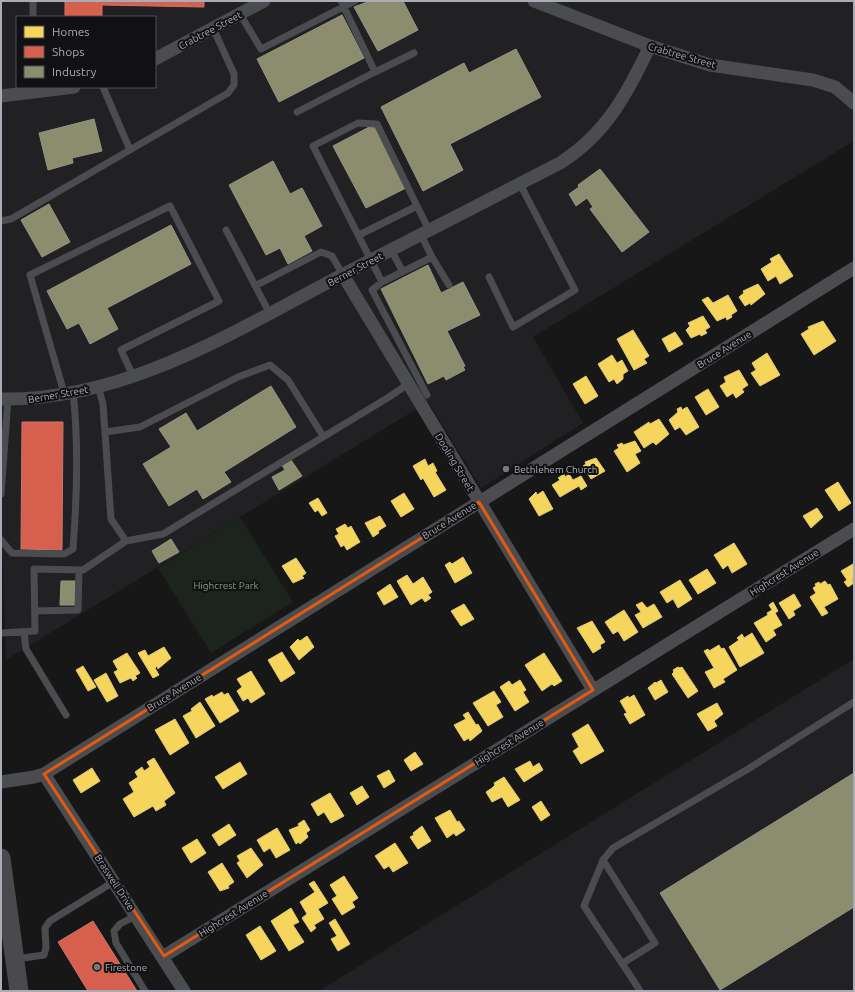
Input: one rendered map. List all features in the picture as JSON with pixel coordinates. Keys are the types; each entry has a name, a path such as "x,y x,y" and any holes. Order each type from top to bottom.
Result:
{"main road":[{"path":"1,858 19,991"}],"street":[{"name":"Crabtree Street","path":"156,58 264,1"},
{"name":"Crabtree Street","path":"534,1 650,46 710,65 813,80 836,86 854,103"},
{"name":"Berner Street","path":"5,399 24,400 68,393 98,386 133,376 185,357 520,184 576,153 601,130 630,86 650,46"},
{"path":"1,96 37,90 62,88"},
{"name":"Bruce Avenue","path":"44,774 854,268"},
{"name":"Dooling Street","path":"343,275 592,690"},
{"name":"Highcrest Avenue","path":"164,956 854,529"},
{"path":"1,782 44,774"},
{"name":"Braswell Drive","path":"44,774 164,956 184,991"}],"lane":[{"path":"33,1 33,16"},
{"path":"240,14 260,49 342,4 355,1"},
{"path":"342,4 375,72"},
{"path":"1,221 11,219 228,93 234,85 234,74 213,28"},
{"path":"297,112 414,53"},
{"path":"103,88 130,150"},
{"path":"382,282 313,146 358,123 377,124 417,206 432,257 448,285"},
{"path":"489,277 513,327 575,290 520,184"},
{"path":"1,540 12,553 64,554 73,550 77,474 76,420 30,275 170,206 219,301 121,350 133,376"},
{"path":"359,235 417,206"},
{"path":"226,230 270,314"},
{"path":"391,250 403,272"},
{"path":"255,286 321,252 332,256 343,275"},
{"path":"428,396 372,290 382,282 432,257"},
{"path":"105,432 140,427 238,377 270,365 288,380 323,436"},
{"path":"1,633 35,631 34,569 83,570 126,542 162,534 389,397 408,384"},
{"path":"98,386 103,404 111,519 126,542"},
{"path":"1,494 5,399"},
{"path":"35,611 78,610 79,570"},
{"path":"24,632 26,649 66,715"},
{"path":"640,991 623,963 608,945 584,906 604,860 613,848 748,769 854,702"},
{"path":"604,860 655,942 623,963"},
{"path":"14,959 44,955 46,948 45,928 50,921 115,881"},
{"path":"137,915 120,924 114,931 116,943 145,991"}],"highlighted area":[{"path":"479,502 593,690 164,956 44,774"}],"shaded area":[{"path":"2,1 854,1 854,141 533,337 583,423 481,488 428,402 6,660 1,528"},
{"path":"854,659 854,991 319,991"}],"green space":[{"name":"Highcrest Park","path":"240,517 293,602 211,653 158,568"}],"building: Homes":[{"path":"779,254 793,276 780,284 776,276 768,281 761,269 772,262 770,259"},
{"path":"758,284 765,294 751,305 750,303 745,306 739,297 744,293 743,291"},
{"path":"728,295 737,311 727,320 726,317 717,321 702,300 708,297 713,303"},
{"path":"703,316 710,327 705,330 707,333 691,338 686,330 690,326 688,323"},
{"path":"823,321 836,341 814,355 801,334 809,329 808,327"},
{"path":"633,330 649,356 644,359 647,363 634,370 617,339"},
{"path":"675,332 683,344 669,352 662,339"},
{"path":"767,353 780,375 760,386 751,373 756,370 752,363"},
{"path":"612,355 617,363 622,360 628,371 623,374 623,379 617,384 614,379 609,382 598,364"},
{"path":"739,370 748,385 742,389 744,392 736,398 733,393 727,397 720,386 726,382 724,377"},
{"path":"586,376 598,396 585,404 573,384"},
{"path":"708,389 719,407 706,415 695,397"},
{"path":"681,407 682,410 687,407 699,427 686,435 680,427 675,430 669,420 678,412 677,409"},
{"path":"659,419 669,434 656,445 653,442 644,448 634,432 649,422 650,424"},
{"path":"635,441 641,451 635,454 640,463 627,472 614,451 619,448 617,445 622,443 623,445"},
{"path":"596,458 605,471 591,479 583,466 586,464 585,462"},
{"path":"425,459 428,466 433,463 437,471 435,472 446,490 434,497 423,478 421,480 413,466"},
{"path":"564,474 565,477 569,474 573,480 581,476 587,486 581,490 579,486 560,497 552,485 560,480 558,478"},
{"path":"838,482 851,503 839,511 825,490"},
{"path":"543,491 553,509 539,516 529,499 536,492 537,495"},
{"path":"404,493 414,509 401,517 391,501"},
{"path":"318,498 327,513 322,516 318,510 315,512 309,503"},
{"path":"817,508 823,517 811,528 803,516"},
{"path":"380,516 386,526 378,531 379,533 373,537 365,523"},
{"path":"345,524 348,528 351,526 360,542 347,550 344,545 341,547 335,536 339,534 336,529"},
{"path":"734,543 747,564 732,573 728,565 723,569 714,555"},
{"path":"463,557 472,573 455,583 445,565 450,562 452,564"},
{"path":"296,558 306,573 302,576 304,578 293,583 282,566"},
{"path":"853,564 854,579 852,580 854,583 848,587 844,582 847,580 841,571"},
{"path":"707,569 716,583 698,594 689,580"},
{"path":"407,575 413,584 423,577 432,592 428,595 431,598 425,602 422,598 411,605 397,581"},
{"path":"680,580 692,599 678,608 673,599 667,603 660,592"},
{"path":"825,581 828,585 830,584 838,599 824,607 828,613 822,616 810,597 816,593 813,588 816,586 815,584 819,582 820,584"},
{"path":"390,584 398,597 384,605 377,593"},
{"path":"794,594 801,606 793,611 795,615 789,619 779,603"},
{"path":"642,602 647,608 654,604 662,617 643,628 635,615 641,612 636,605"},
{"path":"773,602 778,611 775,613 782,625 773,630 776,635 766,642 754,623 768,615 767,613 772,610 769,605"},
{"path":"464,604 474,619 461,626 451,611"},
{"path":"624,610 638,632 624,641 618,631 613,634 605,622"},
{"path":"592,621 605,642 600,645 601,648 593,653 577,628"},
{"path":"752,633 764,653 740,667 729,647 739,640 737,638 742,634 744,638"},
{"path":"307,636 314,647 299,660 290,647 298,639 300,641"},
{"path":"719,645 721,649 724,648 737,670 723,679 725,682 714,688 705,672 714,668 704,651 708,649 709,651"},
{"path":"164,647 171,658 158,669 157,666 155,668 159,675 153,678 138,653 145,650 148,656"},
{"path":"282,652 295,673 281,682 268,660"},
{"path":"127,653 140,673 135,676 137,678 133,681 131,678 120,683 114,672 118,670 113,661"},
{"path":"544,653 562,681 554,686 552,684 542,691 525,665"},
{"path":"83,666 96,687 88,691 76,670"},
{"path":"678,667 682,667 698,691 688,698 672,674 674,672 673,670"},
{"path":"251,671 265,694 251,703 248,698 243,701 237,691 242,687 237,679"},
{"path":"106,673 118,696 107,702 94,680"},
{"path":"520,680 526,690 523,692 529,702 515,711 500,687 509,681 512,685"},
{"path":"661,680 668,692 655,700 648,688 655,682 656,683"},
{"path":"494,691 501,702 496,705 503,717 488,726 473,703"},
{"path":"222,692 224,695 228,693 239,711 220,723 205,699"},
{"path":"634,695 645,715 630,724 624,714 627,713 620,701 628,696 629,698"},
{"path":"200,702 215,726 196,738 183,716 192,711 191,709"},
{"path":"717,703 723,714 714,721 717,726 708,731 697,714"},
{"path":"468,712 476,725 478,724 482,731 470,741 469,738 464,741 454,725 466,719 463,715"},
{"path":"175,719 189,743 170,755 155,730"},
{"path":"588,724 604,751 581,764 573,751 579,747 572,734"},
{"path":"415,752 423,764 411,771 404,760"},
{"path":"154,758 175,793 164,801 166,805 156,811 153,806 134,817 123,799 134,792 129,783 138,777 135,772 142,767 144,771 150,767 147,762"},
{"path":"530,761 533,767 539,763 543,770 524,782 515,769"},
{"path":"240,762 247,774 223,789 215,777"},
{"path":"92,768 100,781 81,793 73,780"},
{"path":"389,770 395,781 384,788 377,776"},
{"path":"504,777 520,800 508,807 502,797 492,802 486,792 495,785 494,783"},
{"path":"362,786 369,797 357,805 350,793"},
{"path":"330,793 344,816 331,823 324,812 318,816 311,804"},
{"path":"541,801 550,815 541,821 532,807"},
{"path":"450,810 457,822 459,821 465,830 456,836 454,833 447,838 435,818"},
{"path":"304,820 310,830 306,833 308,837 300,844 299,842 296,844 289,830 299,826 298,824"},
{"path":"229,824 236,835 219,846 212,835"},
{"path":"422,826 431,841 418,849 410,837 414,835 413,833"},
{"path":"277,828 290,850 276,858 270,848 264,852 257,840"},
{"path":"197,839 206,853 191,863 182,848"},
{"path":"395,843 408,863 393,872 389,866 384,869 375,856"},
{"path":"251,848 263,865 247,878 237,863 240,861 237,856"},
{"path":"222,863 234,882 228,886 229,888 220,891 208,872"},
{"path":"344,876 358,898 352,902 355,907 342,915 332,899 337,896 330,885"},
{"path":"314,881 328,903 318,909 324,919 314,925 316,928 311,932 302,918 307,914 300,902 315,892 309,884"},
{"path":"291,908 299,922 293,925 304,942 289,951 271,921"},
{"path":"335,919 350,944 338,951 331,939 337,936 329,923"},
{"path":"260,926 276,951 261,960 246,935"}],"building: Shops":[{"path":"65,1 204,1 204,7 102,5 102,16 65,16"},
{"path":"22,422 63,422 62,550 21,549"},
{"name":"Firestone","path":"93,921 137,991 88,991 58,942"}],"building: Industry":[{"path":"370,1 403,1 418,30 378,51 354,7"},
{"path":"342,15 364,58 279,102 257,59"},
{"path":"516,49 541,97 450,144 463,170 423,191 381,107 464,63 469,73"},
{"path":"94,119 102,151 72,158 73,163 48,170 39,133"},
{"path":"375,124 408,187 366,208 333,146"},
{"path":"273,161 290,194 302,188 322,226 304,236 312,251 288,264 280,248 266,255 229,185"},
{"path":"600,169 649,232 622,252 590,209 593,207 587,198 576,206 569,194 579,187 578,185"},
{"path":"49,204 70,242 42,257 21,220"},
{"path":"171,225 191,264 107,308 118,329 90,344 79,323 67,329 47,291"},
{"path":"428,265 441,293 463,282 480,315 447,331 465,366 463,367 465,370 446,380 444,376 428,384 381,289"},
{"path":"271,386 296,427 224,472 231,482 203,499 197,489 169,506 143,464 171,447 159,429 186,413 197,431"},
{"path":"291,460 302,476 279,490 272,477 285,470 282,465"},
{"path":"171,539 179,552 159,563 152,551"},
{"path":"61,581 75,581 76,605 60,605"},
{"path":"854,773 854,907 720,990 660,893"}],"place":[{"name":"Bethlehem Church","path":"506,469"},
{"name":"Firestone","path":"97,967"}]}
